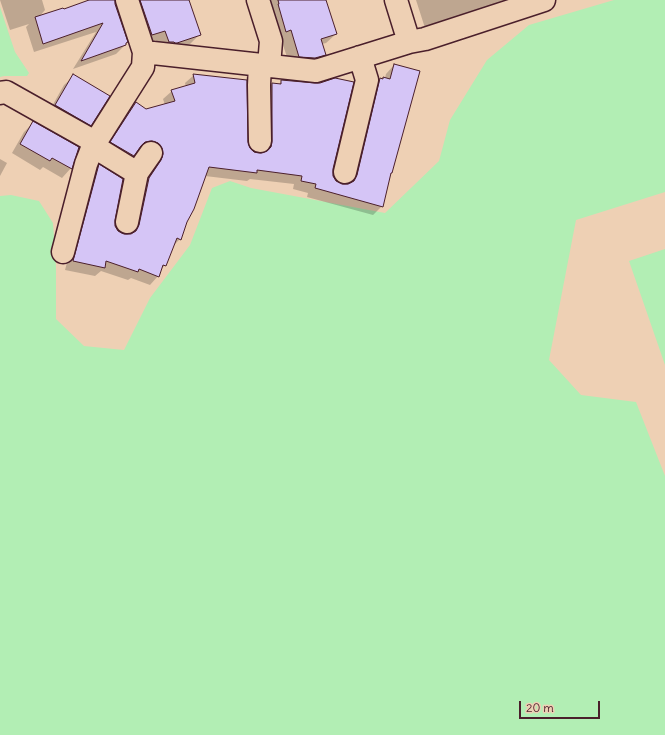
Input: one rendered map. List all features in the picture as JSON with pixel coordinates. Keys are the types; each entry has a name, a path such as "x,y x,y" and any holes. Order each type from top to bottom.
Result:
{"street":[{"path":"63,252 86,164 94,144 143,67 144,52 127,0"},
{"path":"258,0 271,41 265,66 258,85 260,141"},
{"path":"396,0 409,42"},
{"path":"144,52 316,71 409,42 425,39 544,0"},
{"path":"345,172 367,80 360,57"},
{"path":"0,93 6,92 94,144 138,173"},
{"path":"127,222 138,173 151,153"}],"green space":[{"path":"614,0 665,0 665,192 576,220 549,360 581,395 636,402 665,476 665,735 0,735 0,196 11,195 39,201 53,223 56,268 56,319 84,346 124,350 150,298 190,245 212,188 230,181 251,188 385,213 439,161 450,120 487,60 529,25"},
{"path":"0,7 15,52 29,73 27,76 0,77"},
{"path":"665,249 665,365 629,261"}],"building":[{"path":"89,0 115,0 128,42 126,45 81,61 103,23 43,44 35,17"},
{"path":"140,0 189,0 201,35 175,43 169,42 165,31 152,35"},
{"path":"278,0 326,0 337,34 321,39 326,55 315,58 299,57 291,30 286,32"},
{"path":"394,64 420,71 391,173 383,207 315,188 316,184 301,181 302,176 257,170 257,173 209,167 181,240 177,238 166,266 163,265 159,277 139,269 138,272 106,261 105,268 73,261 99,164 123,179 115,220 115,226 118,231 124,234 131,234 136,231 139,225 149,178 161,160 163,154 162,148 158,143 152,141 145,142 134,156 110,142 136,102 146,109 175,101 171,90 195,83 193,74 247,80 248,142 250,148 254,152 261,153 267,151 271,147 272,141 272,83 281,84 281,80 320,83 335,78 354,82 333,169 333,176 336,181 342,184 348,184 354,181 357,175 380,78 383,79 383,77 390,79"},
{"path":"73,74 110,96 91,126 55,105"},
{"path":"33,121 79,147 72,169 52,158 50,161 20,144"}]}
